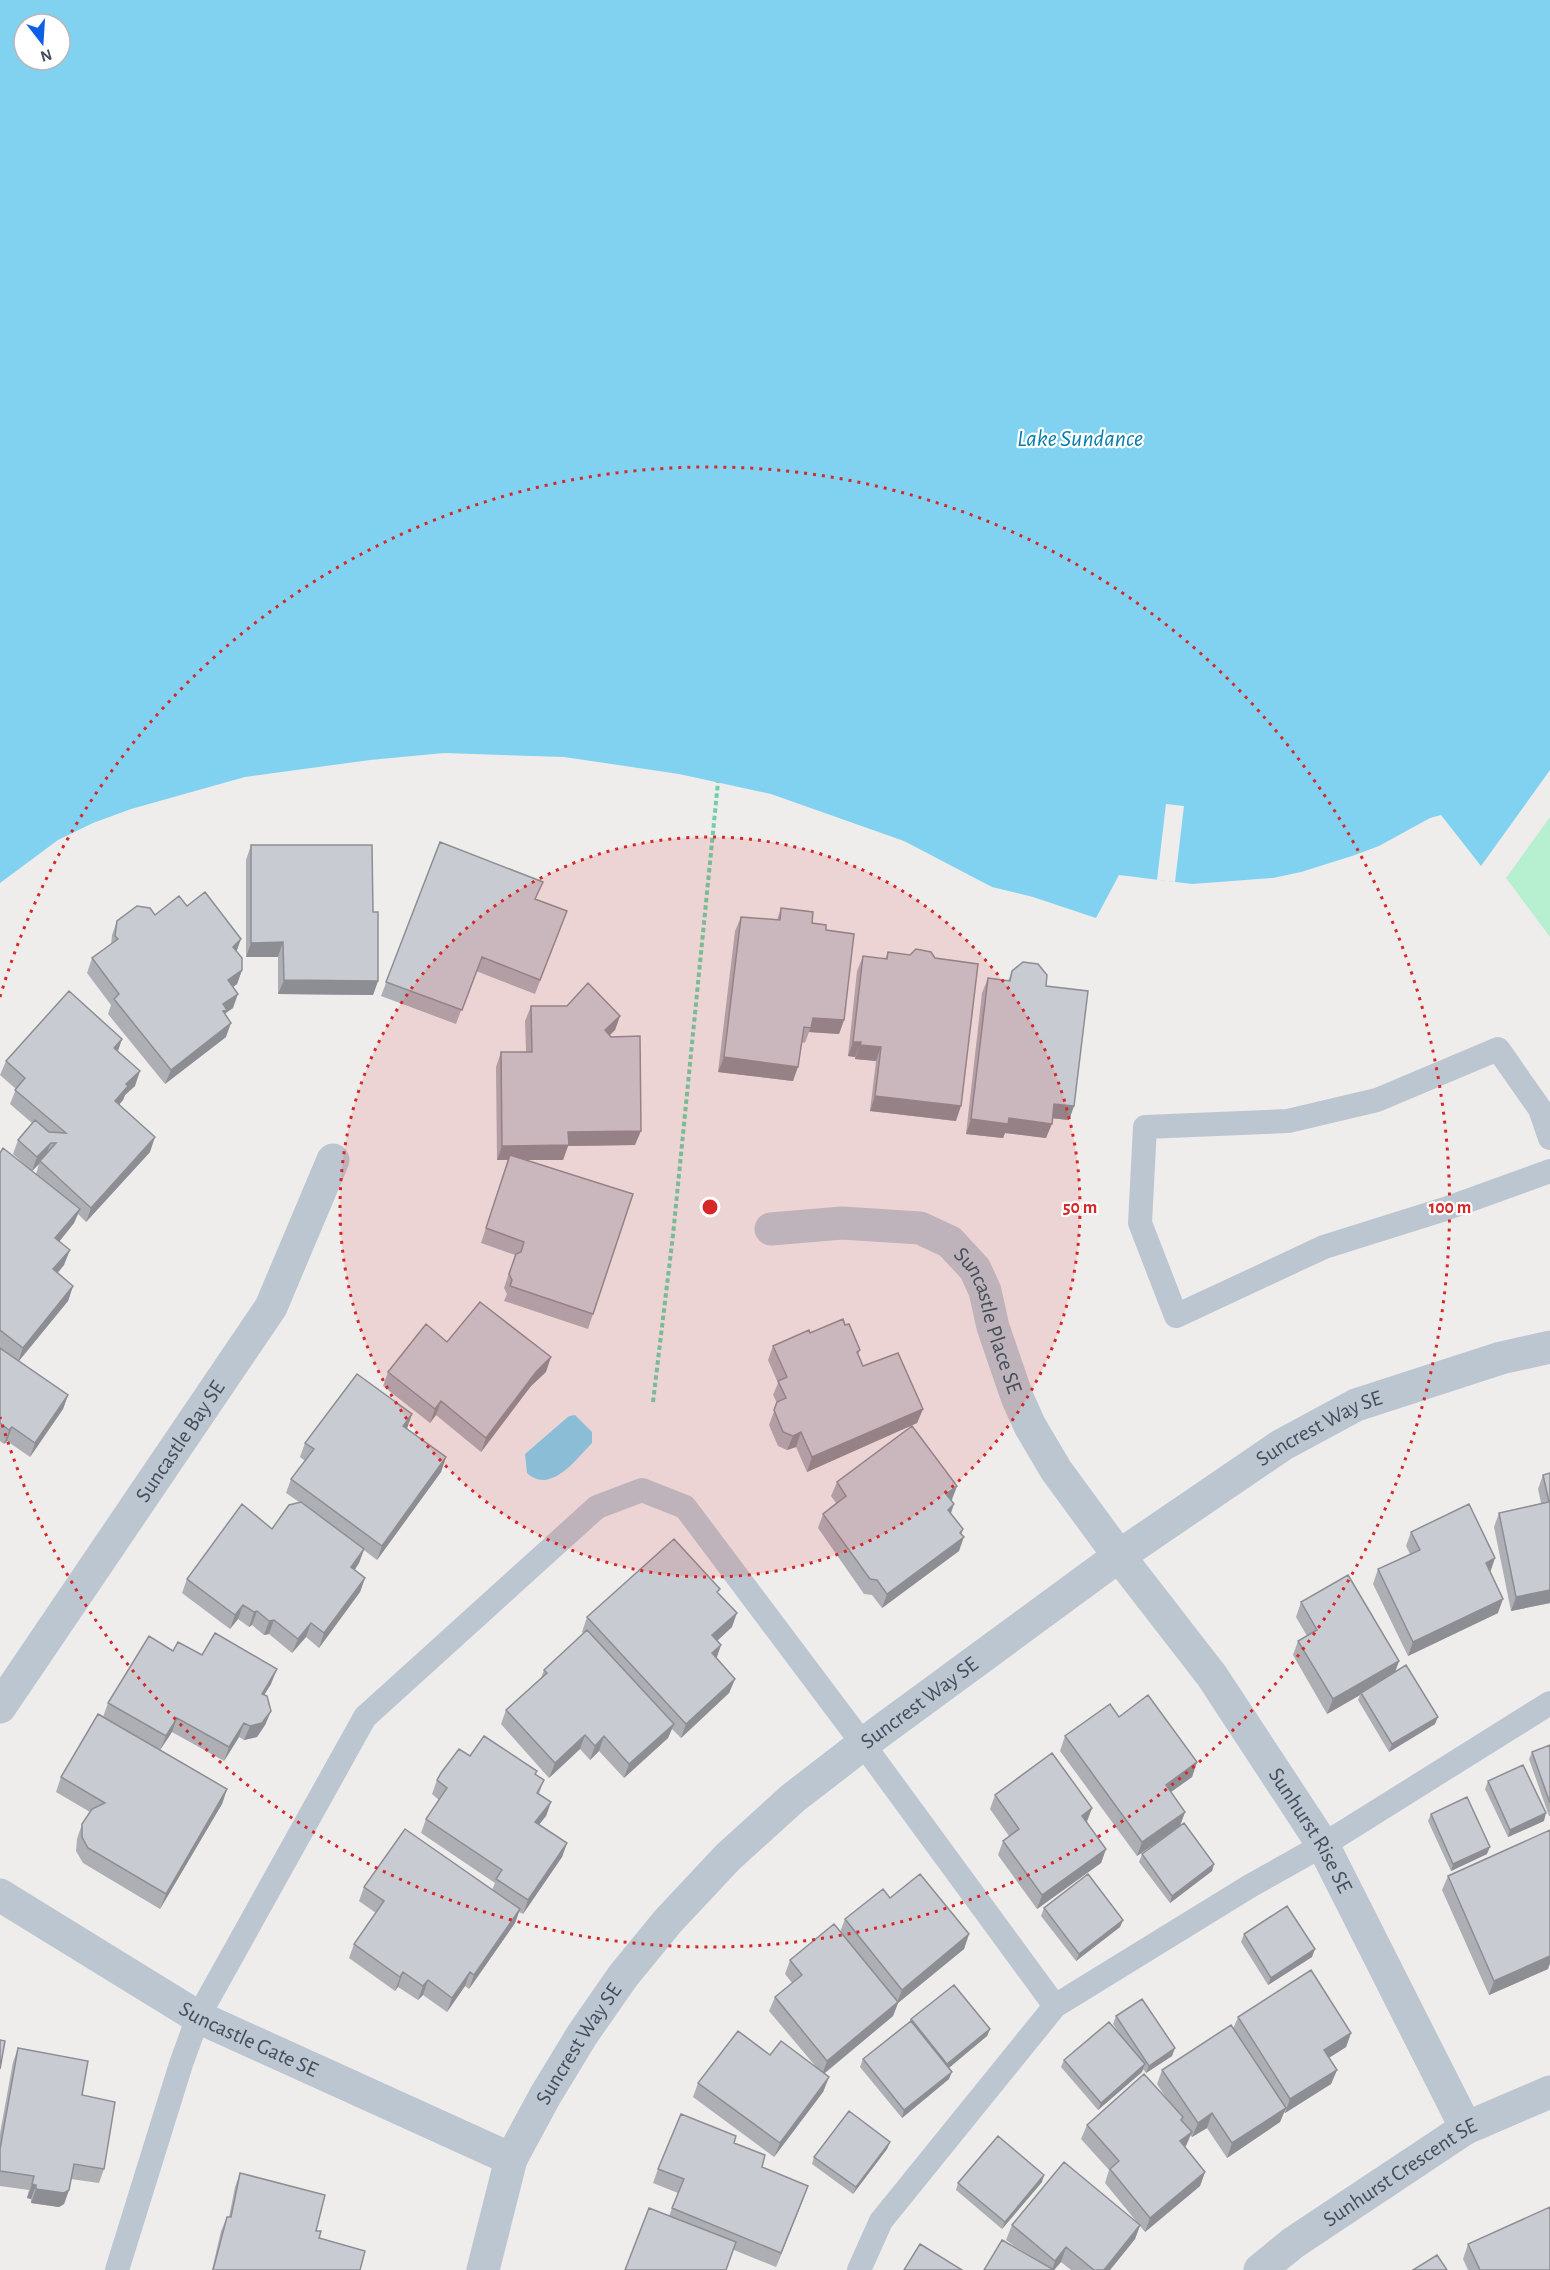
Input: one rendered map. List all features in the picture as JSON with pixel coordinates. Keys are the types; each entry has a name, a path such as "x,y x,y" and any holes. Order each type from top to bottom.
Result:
{"street":[{"name":"Suncastle Bay SE","path":"0,1707 271,1307 333,1160"},
{"name":"Suncastle Place SE","path":"771,1229 842,1223 920,1228 950,1242 975,1269 985,1291 993,1327 1017,1397 1030,1426 1056,1470 1119,1556"},
{"name":"Suncrest Way SE","path":"483,2270 511,2159 582,2035 623,1976 668,1921 728,1857 794,1798 1119,1556 1282,1445 1356,1406 1501,1358 1550,1347"},
{"name":"Sunhurst Rise SE","path":"1119,1556 1212,1676 1323,1845 1466,2128"},
{"name":"Suncastle Gate SE","path":"0,1895 198,2017 511,2159"},
{"name":"Sunhurst Crescent SE","path":"1260,2270 1293,2244 1466,2128 1550,2092"}],"lane":[{"path":"1550,1138 1540,1109 1498,1049 1377,1100 1288,1121 1145,1127 1140,1223 1176,1316 1324,1247 1445,1209 1550,1171"},
{"path":"117,2270 181,2064 198,2017 365,1717 597,1507 642,1490 685,1507 864,1744 1055,2006"},
{"path":"859,2270 881,2221 1055,2006 1250,1886 1323,1845 1550,1703"}],"path":[{"path":"653,1402 673,1236 718,782"}],"green space":[{"path":"1550,817 1550,937 1506,878"}],"water":[{"name":"Lake Sundance","path":"0,0 1550,0 1550,770 1481,866 1441,815 1430,818 1379,846 1301,872 1273,878 1192,884 1119,875 1096,918 1033,897 992,887 904,841 771,794 679,774 564,757 444,753 370,760 245,777 131,809 93,823 58,840 0,883"},
{"path":"575,1415 592,1432 592,1443 571,1465 554,1477 545,1480 536,1479 527,1473 525,1454 569,1416"}],"pier":[{"path":"1166,804 1184,806 1175,882 1157,880"}],"building":[{"path":"440,842 543,882 535,899 567,911 540,980 482,957 462,1010 386,982"},
{"path":"251,845 372,845 373,912 378,912 378,981 284,980 283,942 251,943"},
{"path":"205,892 241,939 233,947 242,958 242,970 228,980 238,994 223,1004 227,1010 223,1011 231,1023 171,1070 114,999 119,994 92,958 118,939 115,936 117,921 137,906 150,908 155,915 179,896 187,906"},
{"path":"781,908 813,912 812,923 826,925 826,930 854,934 844,1020 813,1018 811,1028 804,1027 798,1067 724,1057 741,917 780,920"},
{"path":"916,949 931,952 935,958 978,964 961,1106 875,1096 881,1047 853,1042 863,956 887,959 888,952 910,955"},
{"path":"1023,962 1038,964 1047,975 1046,986 1088,991 1074,1106 1054,1104 1052,1124 1009,1118 1008,1124 971,1119 988,978 1010,981 1012,971"},
{"path":"588,983 620,1016 605,1030 611,1037 640,1036 641,1131 568,1132 569,1145 502,1146 501,1052 532,1052 531,1006 567,1006"},
{"path":"69,991 122,1039 114,1048 140,1071 126,1084 128,1086 115,1101 155,1137 91,1208 40,1161 56,1143 51,1143 37,1157 18,1140 35,1120 49,1132 66,1133 15,1090 25,1078 6,1061"},
{"path":"3,1148 80,1209 55,1238 70,1250 53,1269 73,1286 23,1348 0,1330 0,1153"},
{"path":"510,1155 633,1194 593,1314 510,1286 512,1280 509,1274 516,1254 521,1252 524,1242 486,1228"},
{"path":"480,1302 551,1357 536,1372 486,1438 441,1401 435,1409 388,1372 426,1324 447,1342"},
{"path":"843,1319 845,1325 849,1324 860,1350 857,1352 863,1366 898,1353 923,1409 812,1457 801,1432 793,1436 783,1432 774,1410 777,1402 786,1398 778,1381 787,1377 773,1346 809,1330 810,1333"},
{"path":"0,1348 68,1395 35,1443 12,1427 9,1430 0,1423"},
{"path":"357,1374 412,1414 403,1426 446,1457 382,1546 291,1479 314,1449 305,1443"},
{"path":"912,1426 957,1486 946,1494 954,1504 948,1510 963,1529 960,1533 964,1537 887,1594 877,1580 870,1579 823,1514 846,1496 837,1482"},
{"path":"1550,1473 1550,1590 1516,1597 1499,1513 1549,1502 1543,1475"},
{"path":"301,1502 364,1549 351,1567 365,1578 324,1633 311,1623 298,1639 274,1620 269,1621 257,1611 254,1612 243,1605 235,1615 187,1579 242,1504 272,1529 289,1505"},
{"path":"1469,1504 1495,1558 1486,1563 1503,1599 1413,1642 1378,1569 1420,1550 1411,1532"},
{"path":"674,1539 720,1589 717,1592 737,1613 712,1635 721,1645 712,1653 735,1679 686,1724 587,1617"},
{"path":"1348,1575 1399,1661 1333,1699 1298,1641 1317,1630 1301,1602"},
{"path":"587,1630 674,1724 629,1764 604,1736 595,1746 585,1735 555,1763 506,1710 547,1673 544,1670"},
{"path":"215,1633 277,1669 262,1694 267,1696 271,1711 262,1723 250,1726 244,1723 229,1747 177,1718 166,1736 108,1703 149,1636 173,1651 178,1642 202,1655"},
{"path":"1406,1665 1438,1717 1392,1744 1361,1693"},
{"path":"1148,1695 1197,1762 1166,1785 1185,1812 1142,1842 1065,1736 1110,1704 1119,1717"},
{"path":"98,1714 227,1789 166,1894 88,1848 82,1837 82,1824 92,1809 105,1803 61,1777"},
{"path":"484,1736 537,1771 535,1774 544,1780 537,1793 551,1802 535,1822 567,1843 528,1900 496,1879 502,1870 426,1819 447,1788 437,1780 441,1773 459,1749 470,1756"},
{"path":"1550,1745 1550,1803 1532,1752"},
{"path":"1052,1753 1092,1808 1082,1816 1106,1849 1042,1895 1003,1841 1019,1829 995,1795"},
{"path":"1523,1765 1546,1813 1510,1830 1488,1781"},
{"path":"1467,1797 1490,1847 1453,1864 1431,1814"},
{"path":"1184,1823 1214,1864 1172,1896 1142,1854"},
{"path":"405,1829 520,1909 474,1975 470,1972 452,1998 428,1980 423,1986 403,1972 400,1977 354,1944 384,1901 364,1887"},
{"path":"1550,1830 1550,1956 1494,1981 1448,1876"},
{"path":"920,1874 969,1934 902,1990 845,1919 883,1889 890,1898"},
{"path":"1088,1874 1123,1920 1079,1954 1044,1908"},
{"path":"1287,1906 1315,1949 1271,1978 1244,1934"},
{"path":"834,1924 898,2002 827,2061 775,1997 802,1975 790,1960"},
{"path":"1311,1970 1351,2033 1324,2050 1337,2070 1290,2099 1238,2017"},
{"path":"954,1985 990,2029 947,2064 911,2019"},
{"path":"1142,1999 1175,2048 1149,2066 1116,2016"},
{"path":"911,2021 952,2072 904,2110 863,2059"},
{"path":"1109,2022 1145,2064 1101,2103 1064,2060"},
{"path":"1231,2025 1286,2108 1232,2143 1212,2113 1198,2123 1162,2070"},
{"path":"738,2031 770,2055 781,2041 829,2077 780,2143 698,2083"},
{"path":"0,2040 5,2041 0,2069"},
{"path":"18,2048 88,2061 82,2095 115,2102 104,2169 74,2164 69,2190 64,2193 36,2189 36,2185 32,2184 34,2176 0,2171 0,2149"},
{"path":"1144,2074 1183,2117 1181,2120 1192,2132 1180,2141 1205,2172 1150,2218 1110,2169 1119,2161 1087,2125"},
{"path":"849,2111 890,2142 856,2187 814,2157"},
{"path":"681,2114 736,2136 734,2143 765,2155 762,2167 808,2186 781,2253 672,2208 684,2179 658,2169"},
{"path":"998,2136 1044,2175 1005,2222 958,2183"},
{"path":"1064,2162 1140,2225 1104,2270 1094,2270 1066,2247 1055,2261 1012,2225"},
{"path":"240,2173 325,2195 316,2231 321,2231 319,2238 365,2251 360,2270 213,2270 227,2217 231,2217"},
{"path":"1550,2207 1550,2270 1480,2270 1468,2244"},
{"path":"649,2208 736,2242 726,2270 625,2270"},
{"path":"1002,2240 1054,2270 984,2270"},
{"path":"920,2244 962,2270 904,2270"},
{"path":"1437,2255 1447,2270 1413,2270"}]}
